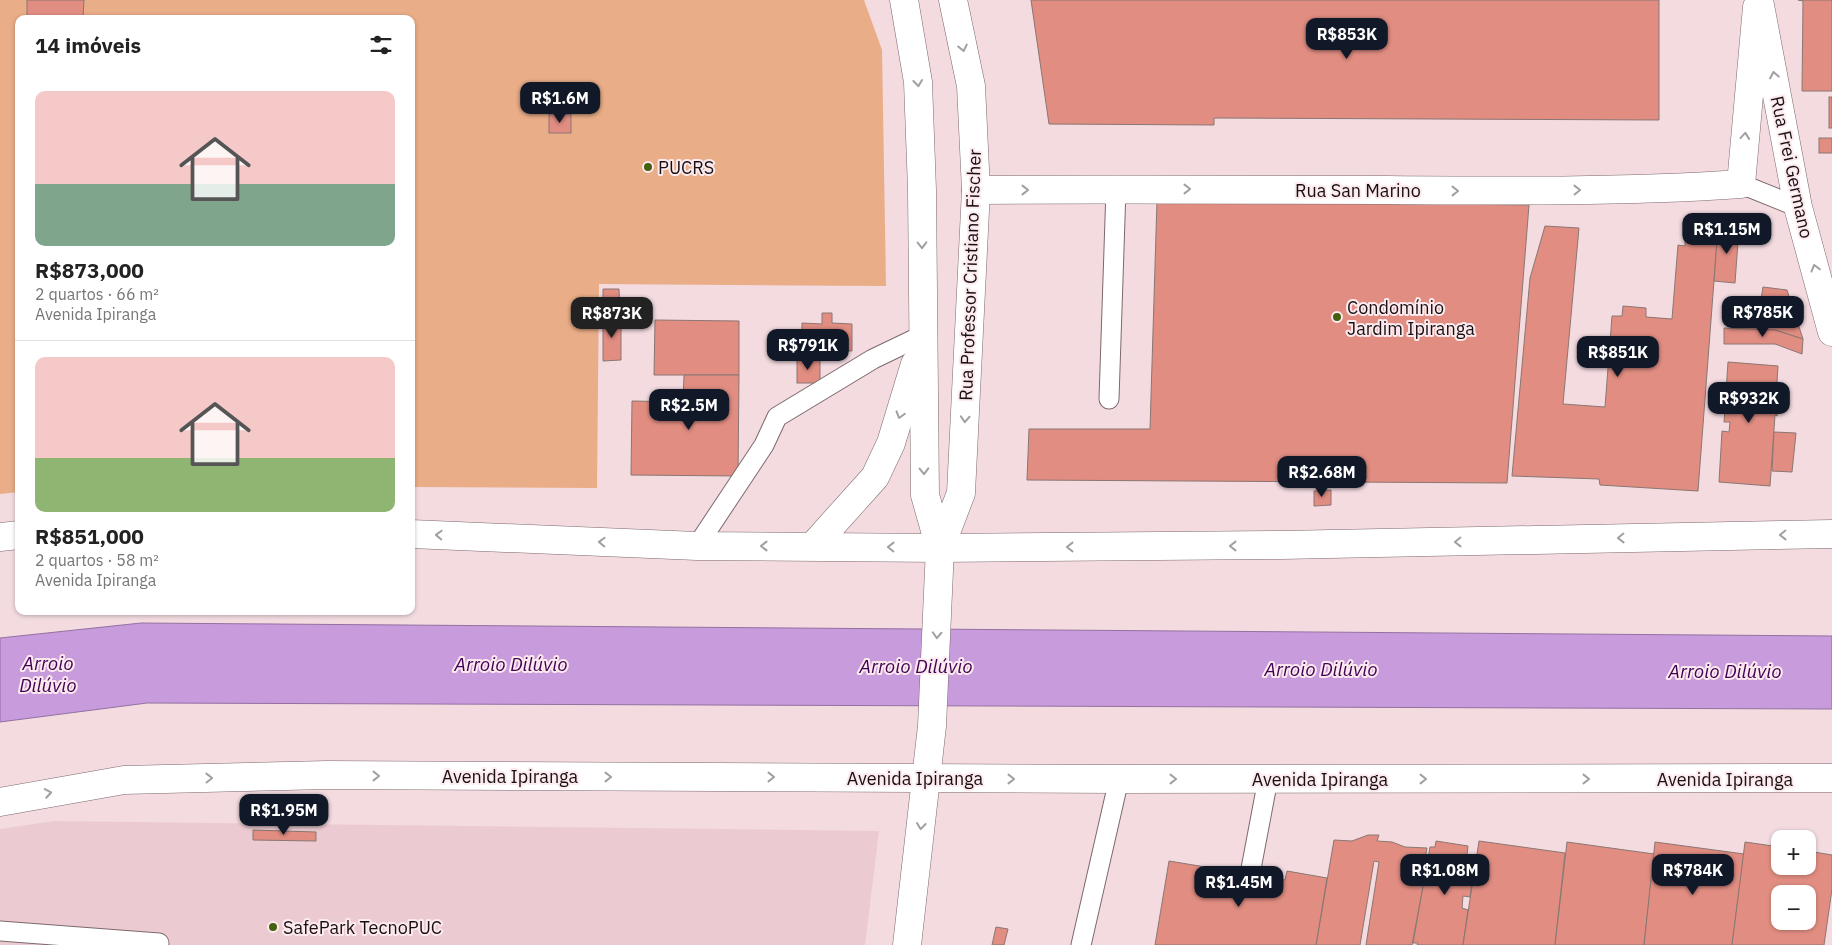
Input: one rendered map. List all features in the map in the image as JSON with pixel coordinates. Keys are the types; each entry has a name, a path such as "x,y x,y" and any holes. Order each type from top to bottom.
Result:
{"main road":[{"name":"Rua Professor Cristiano Fischer","path":"904,0 918,82 925,495 940,548 932,726 907,945"},
{"name":"Rua Professor Cristiano Fischer","path":"940,548 962,493 976,190 971,86 953,0"},
{"path":"1741,184 1758,0"},
{"name":"Rua Frei Germano","path":"1758,0 1798,207 1832,332"},
{"name":"Rua San Marino","path":"976,190 1528,191 1695,188 1741,184"},
{"path":"813,546 875,477 892,443 923,335"},
{"path":"415,534 697,546 940,548 1282,545 1832,534"},
{"path":"0,537 15,535"},
{"name":"Avenida Ipiranga","path":"0,802 124,780 327,775 1119,780 1832,778"}],"lane":[{"path":"1741,184 1798,207"},
{"path":"1109,399 1116,189"},
{"path":"697,546 764,445 777,418 873,359 923,335"},
{"path":"1250,874 1268,779"},
{"path":"1081,945 1119,780"},
{"path":"0,931 159,943"}],"shaded area":[{"name":"PUCRS","path":"0,0 864,0 882,50 886,286 599,284 597,488 415,487 415,15 15,15 15,492 0,494"},
{"path":"54,821 879,831 865,945 0,945 0,829"}],"water":[{"name":"Arroio Dilúvio","path":"141,623 1832,636 1832,709 147,703 0,722 0,638"}],"building":[{"path":"27,0 84,0 83,15 27,15"},
{"path":"1031,0 1659,0 1659,120 1214,118 1214,125 1049,124"},
{"path":"1798,0 1832,0 1832,91 1802,91 1803,1"},
{"path":"1829,97 1832,97 1832,128 1829,128"},
{"path":"549,114 571,114 571,133 549,133"},
{"path":"1819,138 1832,138 1832,153 1819,153"},
{"name":"Condomínio Jardim Ipiranga","path":"1157,201 1529,205 1507,483 1027,480 1029,429 1150,429"},
{"path":"1545,226 1579,228 1563,404 1605,407 1612,316 1622,316 1623,306 1646,308 1646,317 1672,319 1678,245 1685,246 1685,232 1691,233 1692,227 1718,228 1698,491 1600,485 1599,479 1512,476 1530,278"},
{"path":"1718,228 1739,228 1735,283 1714,281"},
{"path":"1763,287 1787,290 1803,339 1775,330 1741,329 1741,319 1750,318 1750,324 1757,325"},
{"path":"603,289 619,289 620,312 603,312"},
{"path":"822,313 832,313 832,323 852,324 852,351 802,350 802,323 822,324"},
{"path":"614,315 614,322 621,322 621,360 603,361 603,316"},
{"path":"655,320 739,321 739,375 654,375"},
{"path":"1724,328 1775,330 1803,339 1802,354 1775,344 1724,344"},
{"path":"797,359 820,359 820,383 797,383"},
{"path":"1728,362 1778,366 1776,397 1779,397 1777,416 1775,415 1770,486 1719,482 1722,431 1729,432 1730,422 1724,422"},
{"path":"684,375 739,375 738,476 631,475 632,401 683,402"},
{"path":"1774,432 1796,433 1792,472 1772,471"},
{"path":"1331,490 1331,505 1314,506 1314,491"},
{"path":"253,830 316,832 316,841 253,840"},
{"path":"1368,835 1379,835 1377,841 1392,842 1405,847 1427,848 1423,870 1426,871 1412,945 1366,945 1379,862 1374,861 1360,945 1316,945 1334,840 1352,841"},
{"path":"1436,841 1468,846 1467,855 1471,855 1470,858 1475,859 1470,897 1463,896 1462,908 1468,910 1463,945 1417,945 1418,943 1413,943 1430,847 1435,847"},
{"path":"1479,841 1565,853 1555,945 1463,945"},
{"path":"1567,842 1654,854 1644,945 1555,945"},
{"path":"1655,842 1744,854 1732,945 1644,945"},
{"path":"1745,842 1771,846 1771,875 1816,875 1816,852 1832,855 1832,889 1824,945 1732,945"},
{"path":"1169,861 1285,880 1287,871 1327,878 1316,945 1155,945"},
{"path":"996,927 1008,929 1004,945 992,945"}],"place":[{"name":"PUCRS","path":"648,167"},
{"name":"Condomínio Jardim Ipiranga","path":"1337,317"},
{"name":"SafePark TecnoPUC","path":"273,927"}]}
